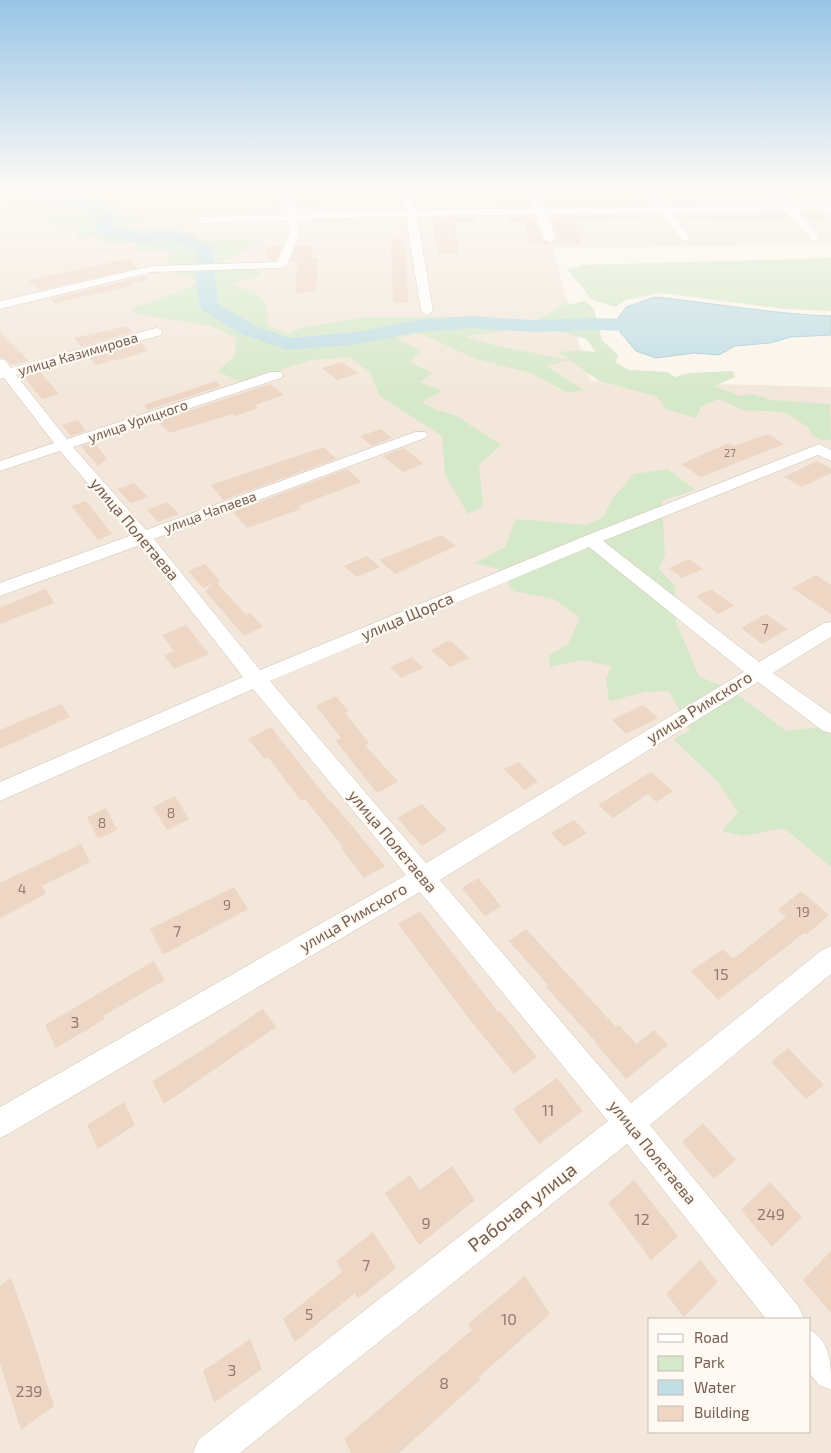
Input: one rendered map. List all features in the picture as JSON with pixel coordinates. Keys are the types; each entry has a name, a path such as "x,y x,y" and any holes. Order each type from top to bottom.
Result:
{"street":[{"path":"0,305 152,268 281,265 284,257"},
{"path":"419,257 427,311"},
{"name":"улица Казимирова","path":"3,370 156,332"},
{"name":"улица Полетаева","path":"3,370 64,446 143,537 256,679 424,876 629,1122 786,1318"},
{"name":"улица Урицкого","path":"0,466 276,375"},
{"name":"улица Чапаева","path":"0,590 420,435"},
{"name":"улица Щорса","path":"0,792 256,679 591,540 825,453"},
{"path":"591,540 757,671 831,725"},
{"name":"улица Римского","path":"0,1123 424,876 757,671 831,628"},
{"name":"Рабочая улица","path":"211,1453 629,1122 831,958"},
{"path":"811,1348 831,1374"}],"shaded area":[{"path":"0,257 555,257 590,381 831,387 831,1453 0,1453"}],"green space":[{"path":"171,257 234,257 217,264 225,269 263,271 254,278 233,284 256,294 265,301 268,315 267,326 289,333 304,327 368,317 480,317 522,321 503,331 465,336 497,346 570,360 546,366 583,390 568,393 531,373 476,359 419,333 397,338 420,351 410,362 432,373 420,382 442,391 422,402 436,410 455,415 501,445 479,465 483,506 468,514 445,475 442,436 380,396 370,372 349,357 312,360 240,382 218,371 234,357 237,338 211,326 132,313 133,308 191,287 198,281 169,271 165,262"},
{"path":"831,258 831,311 784,309 661,293 625,300 616,307 592,300 568,270 582,265"},
{"path":"585,301 594,309 602,340 618,355 616,363 630,370 667,372 675,377 689,373 733,371 735,377 714,386 740,396 752,394 772,400 830,404 831,440 822,440 812,435 809,428 785,412 742,410 719,399 701,406 696,418 667,410 656,396 599,381 558,352 577,350 596,352 586,339 562,332 537,320 564,303 572,304"},
{"path":"668,469 695,490 662,501 665,555 659,569 675,586 676,622 699,676 734,692 786,731 822,727 831,735 831,867 784,828 743,836 722,831 738,812 718,782 673,739 690,731 669,691 646,692 609,701 606,679 611,666 583,660 550,667 549,655 568,644 580,618 554,599 513,591 498,569 474,563 505,547 516,519 586,525 603,517 613,498 634,474"}],"water":[{"path":"655,297 765,311 831,316 831,335 791,337 770,343 735,346 719,355 694,353 656,358 636,351 620,332 618,318 626,307"}],"building":[{"path":"266,257 277,257 276,260 266,260"},
{"path":"292,257 318,258 316,292 295,293 298,261 290,261"},
{"path":"391,257 406,257 408,302 393,302"},
{"path":"128,259 137,268 40,290 28,280"},
{"path":"145,276 149,279 131,284 132,286 55,303 50,299"},
{"path":"127,326 133,332 81,347 74,338"},
{"path":"0,332 29,361 11,365 6,359 0,357"},
{"path":"141,342 148,351 96,365 89,357"},
{"path":"342,362 358,373 337,380 322,368"},
{"path":"38,371 59,394 42,399 22,375"},
{"path":"216,381 221,386 148,410 144,405"},
{"path":"270,384 284,395 255,405 258,408 235,416 233,414 169,433 158,421"},
{"path":"78,420 86,431 71,436 62,425"},
{"path":"381,429 392,438 372,446 360,436"},
{"path":"768,434 784,444 701,477 681,464 729,443 734,446"},
{"path":"94,442 107,459 98,466 81,446"},
{"path":"324,447 336,459 223,500 211,485"},
{"path":"404,448 424,464 403,472 383,456"},
{"path":"817,461 831,469 831,473 802,487 784,477"},
{"path":"347,469 361,482 298,506 301,509 247,528 233,512"},
{"path":"134,483 148,497 131,503 117,489"},
{"path":"86,501 112,534 98,540 71,506"},
{"path":"167,502 179,514 158,522 147,510"},
{"path":"442,535 456,546 395,574 379,560"},
{"path":"367,556 380,567 357,577 344,566"},
{"path":"689,559 703,569 682,578 669,568"},
{"path":"205,564 220,581 217,583 246,615 250,613 263,627 244,636 205,591 212,584 203,588 188,571"},
{"path":"816,575 831,585 831,614 792,588"},
{"path":"45,589 54,603 0,624 0,608"},
{"path":"711,589 734,606 718,614 696,596"},
{"path":"766,614 788,629 762,644 741,628"},
{"path":"186,625 209,654 174,669 164,655 174,651 162,635"},
{"path":"450,640 469,658 450,667 431,650"},
{"path":"412,657 423,668 401,678 390,667"},
{"path":"336,696 348,711 345,713 369,743 365,745 398,782 377,793 335,740 341,738 316,706"},
{"path":"61,704 70,717 0,749 0,730"},
{"path":"643,705 658,718 626,734 612,720"},
{"path":"271,727 330,802 385,866 364,878 341,848 343,847 305,799 301,801 268,757 265,759 248,739"},
{"path":"519,762 538,782 524,790 504,769"},
{"path":"651,772 673,791 656,802 648,794 613,818 598,805"},
{"path":"175,796 189,819 167,830 153,807"},
{"path":"422,804 447,830 422,846 397,818"},
{"path":"106,808 117,830 98,839 87,817"},
{"path":"574,820 587,833 564,847 551,833"},
{"path":"81,844 90,862 42,886 46,894 0,918 0,883"},
{"path":"478,878 501,906 485,916 462,888"},
{"path":"234,887 248,909 163,955 150,929"},
{"path":"801,891 829,915 806,935 804,933 718,1000 691,971 723,949 733,959 786,917 778,910"},
{"path":"420,911 498,1012 500,1011 537,1057 514,1074 471,1021 398,924"},
{"path":"526,929 616,1027 619,1025 636,1044 654,1030 668,1045 626,1079 596,1042 546,987 548,985 509,941"},
{"path":"154,961 165,980 103,1016 105,1019 56,1048 45,1025"},
{"path":"263,1009 276,1027 164,1104 152,1081 198,1053"},
{"path":"788,1048 824,1085 806,1099 771,1062"},
{"path":"557,1078 583,1111 539,1144 513,1109"},
{"path":"124,1102 135,1125 98,1149 87,1125"},
{"path":"703,1123 736,1160 714,1179 682,1142"},
{"path":"452,1166 475,1200 419,1245 385,1193 410,1175 420,1190"},
{"path":"634,1180 678,1236 651,1260 608,1203"},
{"path":"770,1182 802,1217 772,1247 741,1210"},
{"path":"373,1232 396,1268 358,1299 355,1293 295,1342 283,1319 342,1272 336,1261"},
{"path":"831,1251 831,1313 803,1280"},
{"path":"700,1260 718,1282 684,1317 666,1294"},
{"path":"525,1276 550,1314 479,1377 480,1380 399,1453 351,1453 344,1439 472,1330 468,1324"},
{"path":"11,1278 54,1406 21,1430 0,1363 0,1286"},
{"path":"250,1339 262,1369 214,1403 203,1371"}],"waterway":[{"path":"205,257 206,281 210,307 248,330 287,344 358,338 417,326 471,322 534,326 592,324 666,326"}]}
